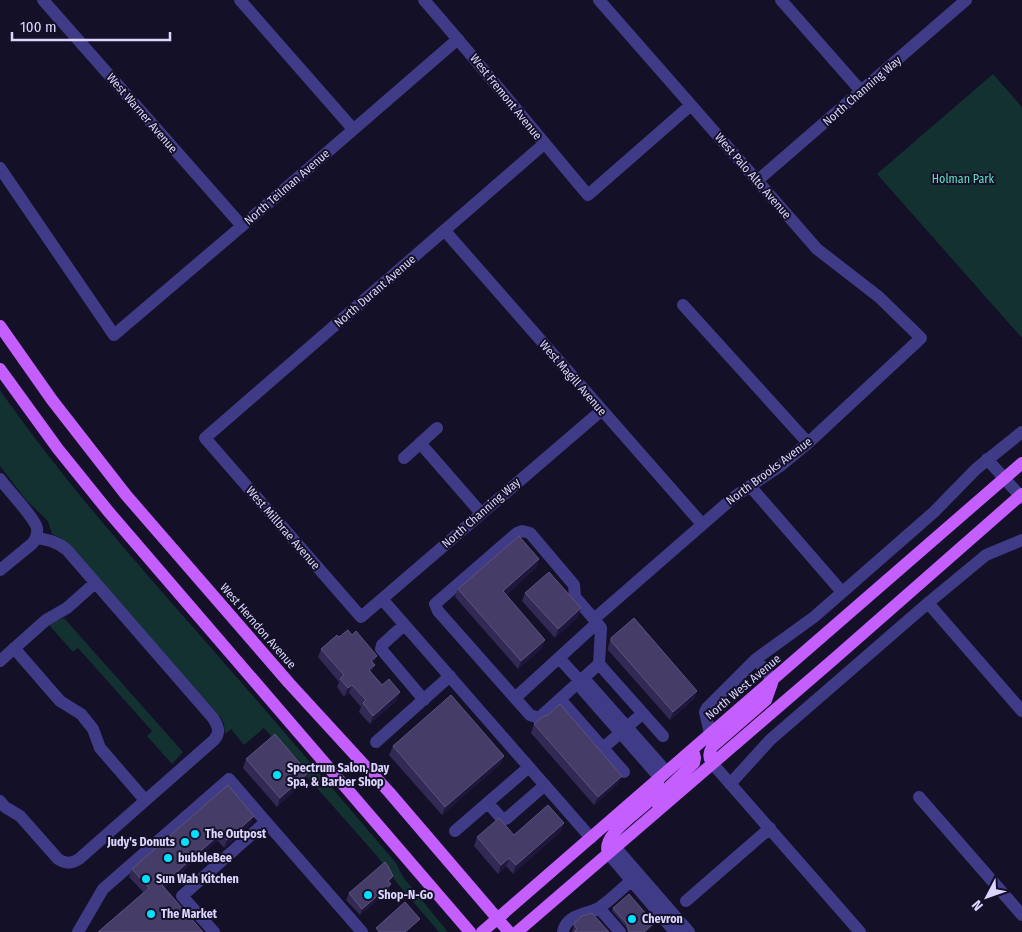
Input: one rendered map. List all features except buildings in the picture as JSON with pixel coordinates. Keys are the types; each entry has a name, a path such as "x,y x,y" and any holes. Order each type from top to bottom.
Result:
{"main road":[{"name":"West Herndon Avenue","path":"0,326 52,400 126,495 509,932"},
{"path":"0,369 58,450 108,511 470,932"},
{"name":"North West Avenue","path":"482,932 1022,463"},
{"path":"517,932 1021,496"},
{"path":"712,763 709,758 709,752 712,747 766,700 773,680"},
{"path":"653,814 669,787 694,762 693,750"},
{"path":"612,850 606,847 609,840 650,799 664,775"}],"street":[{"name":"West Warner Avenue","path":"43,0 242,226"},
{"path":"240,0 353,130"},
{"name":"West Fremont Avenue","path":"424,0 501,89 544,144 588,195 691,105"},
{"name":"West Palo Alto Avenue","path":"598,0 817,249 879,297 921,338"},
{"path":"781,0 861,91"},
{"name":"North Channing Way","path":"757,181 965,0"},
{"name":"North Teilman Avenue","path":"0,168 114,335 458,38"},
{"name":"North Durant Avenue","path":"205,438 544,144"},
{"name":"West Magill Avenue","path":"445,231 702,524"},
{"path":"683,306 808,443"},
{"name":"North Brooks Avenue","path":"515,698 559,658 614,600 734,497 780,466 808,443 921,338"},
{"name":"North Channing Way","path":"361,617 602,410"},
{"path":"404,458 437,428"},
{"path":"710,733 705,712 707,708 756,660 842,592 934,512 987,459 1022,432"},
{"name":"West Millbrae Avenue","path":"205,438 361,617"},
{"path":"420,443 481,513"},
{"path":"987,459 1021,496"},
{"path":"0,479 34,521 37,530 37,538 33,543 0,570"},
{"path":"750,486 842,592"},
{"path":"599,664 539,718 530,715 438,611 435,604 517,532 530,533 574,585 576,597 601,628 599,664 663,736"},
{"path":"0,801 5,807 20,816 58,859 69,864 79,859 218,736 218,725 213,718 61,544 37,538"},
{"path":"730,784 770,740 928,603 986,555 1022,540"},
{"path":"0,661 46,620 67,608 95,582"},
{"path":"382,599 591,838"},
{"path":"928,603 1022,711"},
{"path":"404,625 380,649 424,700"},
{"path":"14,648 60,701 81,714 93,730 100,748 146,800"},
{"path":"559,658 580,681 583,690 624,730 664,775"},
{"path":"756,660 773,680"},
{"path":"376,742 450,676"},
{"path":"560,699 624,772"},
{"path":"603,748 642,714"},
{"path":"712,763 860,932"},
{"path":"455,831 529,767"},
{"path":"78,932 103,889 229,779 362,932"},
{"path":"488,803 502,820 506,819 545,785"},
{"path":"919,797 1022,914"},
{"path":"214,932 182,896 261,826 267,823"},
{"path":"686,901 770,828"},
{"path":"612,850 631,881 672,924 688,932"},
{"path":"612,850 672,924"},
{"path":"563,932 563,927 578,914 599,908 631,881"},
{"path":"599,908 620,932"},
{"path":"657,932 672,924"}],"green space":[{"name":"Holman Park","path":"993,74 1022,107 1022,338 877,174"},
{"path":"0,390 99,519 278,724 396,863 403,877 448,932 439,932 397,883 377,856 264,728 244,745 231,729 225,734 221,718 71,547 61,538 52,534 48,521 26,500 0,466"},
{"path":"64,618 183,752 172,764 147,736 152,731 78,648 73,652 48,624"}],"place":[{"name":"Spectrum Salon, Day Spa, & Barber Shop","path":"277,775"},
{"name":"The Outpost","path":"195,834"},
{"name":"Judy's Donuts","path":"185,842"},
{"name":"bubbleBee","path":"168,858"},
{"name":"Sun Wah Kitchen","path":"146,879"},
{"name":"Shop-N-Go","path":"368,895"},
{"name":"The Market","path":"151,914"},
{"name":"Chevron","path":"632,919"}]}
